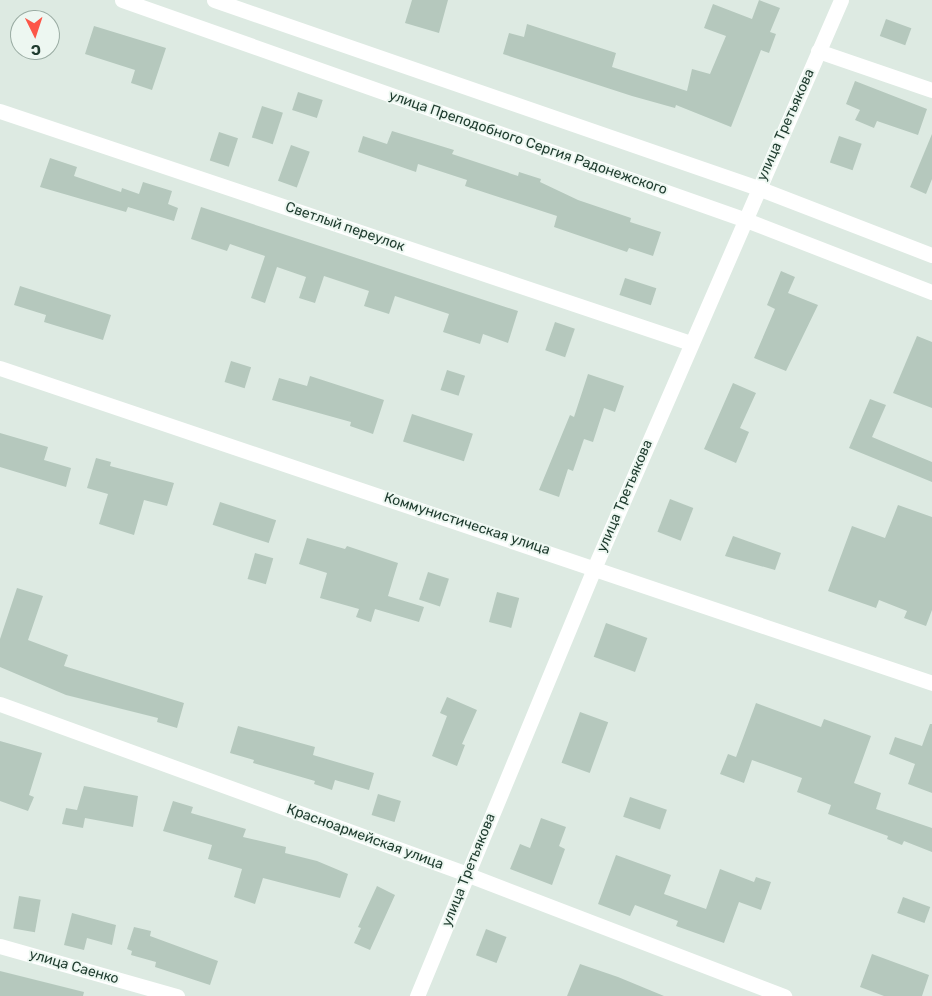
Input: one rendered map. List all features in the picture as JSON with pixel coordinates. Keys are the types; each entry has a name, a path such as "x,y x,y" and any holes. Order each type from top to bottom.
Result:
{"street":[{"name":"улица Преподобного Сергия Радонежского","path":"122,0 746,220 932,292"},
{"path":"214,0 758,188 932,255"},
{"name":"улица Третьякова","path":"417,996 595,566 690,343 842,0"},
{"path":"818,51 932,90"},
{"name":"Светлый переулок","path":"0,111 690,343"},
{"name":"Коммунистическая улица","path":"0,368 595,566 932,683"},
{"name":"Красноармейская улица","path":"0,704 467,874 784,996"},
{"name":"улица Саенко","path":"0,946 177,996"}],"building":[{"path":"412,0 448,0 439,33 405,23"},
{"path":"759,0 780,8 770,32 776,34 769,53 761,50 731,127 676,105 675,108 632,96 503,54 509,33 524,37 527,24 616,53 612,67 687,91 692,69 710,74 726,36 704,28 713,4 752,19"},
{"path":"886,19 911,28 905,45 880,36"},
{"path":"94,26 166,48 152,90 131,83 135,70 85,54"},
{"path":"855,81 927,109 918,135 877,121 874,128 855,120 860,110 846,104"},
{"path":"298,92 323,100 317,118 292,110"},
{"path":"262,106 283,113 273,144 252,137"},
{"path":"392,131 454,150 452,154 518,176 519,172 541,179 540,182 578,200 631,218 630,222 661,232 653,256 629,248 627,252 554,227 557,216 465,186 467,180 418,164 416,172 358,152 363,136 387,144"},
{"path":"219,132 238,138 229,167 210,161"},
{"path":"932,134 932,179 926,194 910,187"},
{"path":"839,136 862,144 853,170 830,162"},
{"path":"291,145 310,152 297,188 278,181"},
{"path":"50,158 77,167 74,176 121,192 122,188 139,194 143,182 172,191 168,204 178,208 174,221 128,207 126,212 40,187"},
{"path":"201,207 518,311 508,343 483,334 480,344 443,332 449,314 395,296 389,314 364,306 369,291 324,276 315,303 299,298 306,277 277,267 265,303 251,298 265,256 230,244 227,251 191,239"},
{"path":"781,271 795,277 788,293 818,305 786,371 754,358 775,309 767,305"},
{"path":"625,278 656,288 651,305 619,295"},
{"path":"20,286 111,315 103,340 44,322 46,315 14,305"},
{"path":"555,322 575,329 565,357 545,350"},
{"path":"917,336 932,342 932,408 893,393"},
{"path":"231,361 251,367 245,388 225,382"},
{"path":"447,370 465,376 459,396 441,390"},
{"path":"588,374 624,386 615,412 604,408 593,442 584,439 573,471 568,469 559,497 539,490 570,415 574,417"},
{"path":"310,376 384,400 373,434 350,426 351,422 272,400 279,378 307,386"},
{"path":"733,383 756,393 740,428 749,432 736,463 704,449"},
{"path":"870,399 886,405 872,437 932,462 932,482 849,448"},
{"path":"412,414 473,434 464,461 403,442"},
{"path":"0,433 48,447 44,460 71,468 66,487 0,467"},
{"path":"96,458 111,462 110,466 174,483 167,506 144,500 134,535 99,524 108,494 87,488"},
{"path":"670,499 693,508 681,541 657,532"},
{"path":"220,502 276,520 269,543 213,525"},
{"path":"898,505 932,517 932,610 926,626 904,618 907,611 879,600 876,608 828,591 852,526 885,538"},
{"path":"733,536 781,553 775,570 725,556"},
{"path":"307,538 345,549 347,546 398,563 388,596 424,607 419,622 375,609 371,622 356,617 359,609 320,598 327,573 299,564"},
{"path":"255,553 273,558 266,584 248,579"},
{"path":"428,572 449,579 440,606 419,600"},
{"path":"17,588 43,596 28,640 68,655 64,666 184,703 177,728 157,722 158,718 66,695 0,667 0,639"},
{"path":"497,592 519,598 511,628 489,622"},
{"path":"606,623 647,638 635,672 594,657"},
{"path":"447,697 477,710 462,744 465,745 457,766 432,756 447,716 440,713"},
{"path":"756,703 821,727 824,719 871,736 854,783 881,793 876,809 932,828 932,852 904,841 902,845 887,839 888,836 828,814 831,805 797,792 802,778 752,760 744,783 720,774 728,754 736,757"},
{"path":"580,712 608,722 590,773 562,763"},
{"path":"930,724 932,724 932,793 908,784 915,764 889,754 895,737 922,746"},
{"path":"238,726 315,747 313,755 374,773 369,790 335,780 332,790 314,784 315,781 253,763 254,760 230,753"},
{"path":"0,741 42,753 29,795 34,797 28,811 0,801"},
{"path":"84,786 138,796 133,827 85,818 83,828 62,824 66,808 77,810"},
{"path":"378,794 401,801 395,822 372,815"},
{"path":"630,797 667,810 660,830 623,817"},
{"path":"173,801 193,807 191,813 246,829 243,837 286,847 285,853 317,861 348,874 340,898 263,878 255,904 234,897 242,869 208,859 212,845 163,831"},
{"path":"541,818 566,827 559,846 565,849 552,885 510,869 520,844 530,848"},
{"path":"616,855 671,875 664,894 706,909 720,869 754,882 756,877 771,882 761,910 739,902 724,943 676,926 678,921 635,905 630,916 598,904"},
{"path":"377,886 395,895 370,950 354,943 361,928 358,927"},
{"path":"19,896 41,900 35,932 13,928"},
{"path":"903,897 930,907 924,923 897,913"},
{"path":"72,913 116,925 112,945 87,938 84,950 64,945"},
{"path":"134,927 151,931 150,936 218,961 210,985 155,967 156,962 131,955 132,951 127,949"},
{"path":"486,929 507,937 497,963 476,955"},
{"path":"872,954 929,975 922,996 884,996 860,987"},
{"path":"580,964 618,977 664,996 567,996"},
{"path":"0,971 84,992 83,996 0,996"}]}
